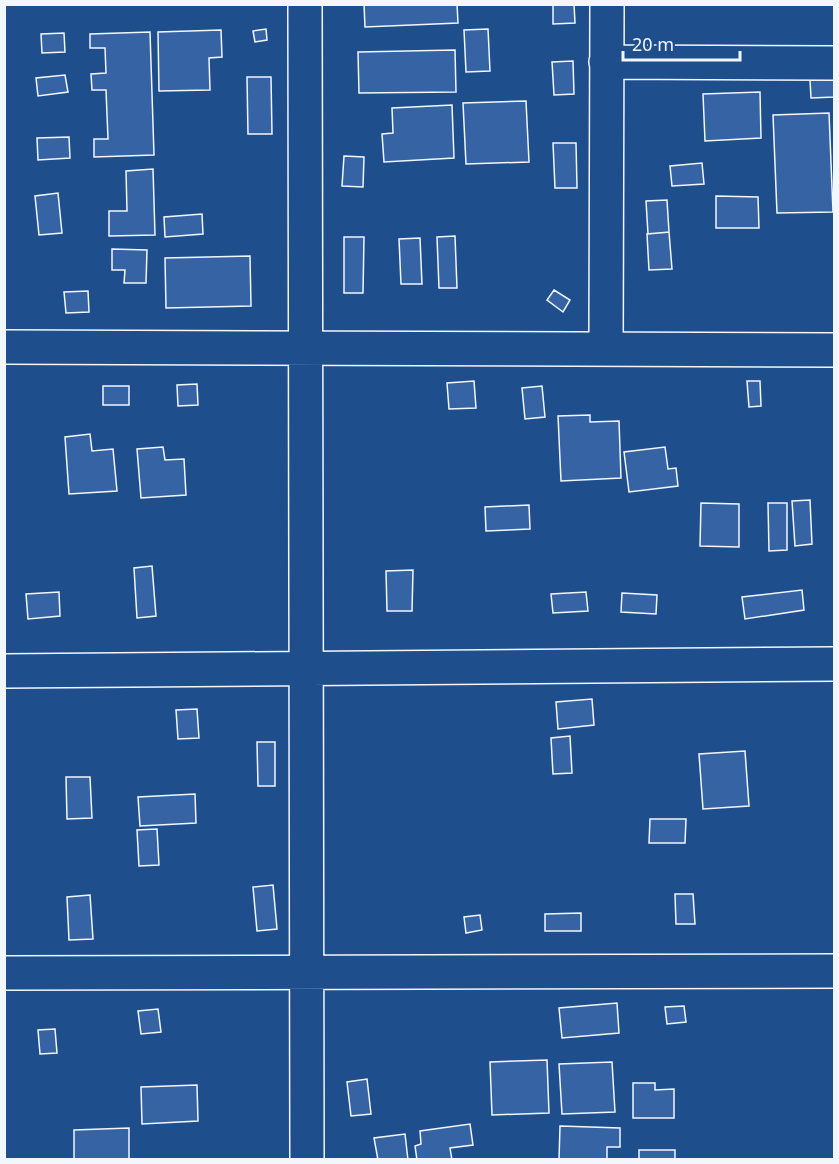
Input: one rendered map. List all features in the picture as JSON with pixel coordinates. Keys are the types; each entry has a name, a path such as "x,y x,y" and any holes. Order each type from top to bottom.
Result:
{"street":[{"path":"305,4 307,1160"},
{"path":"606,349 607,4"},
{"path":"606,62 834,63"},
{"path":"4,347 834,350"},
{"path":"4,671 834,664"},
{"path":"4,974 834,971"}],"building":[{"path":"364,4 457,4 458,23 365,27"},
{"path":"553,4 574,4 575,23 553,24"},
{"path":"266,29 267,40 255,42 253,31"},
{"path":"488,29 490,71 466,72 464,30"},
{"path":"221,30 222,57 209,58 210,90 159,91 158,32"},
{"path":"150,32 154,155 94,157 94,139 108,139 106,90 92,90 91,74 106,73 105,48 90,48 90,34"},
{"path":"64,33 65,52 42,53 41,34"},
{"path":"455,50 456,92 359,93 358,52"},
{"path":"573,61 574,94 554,95 552,62"},
{"path":"65,75 68,92 38,96 36,78"},
{"path":"247,77 271,77 272,134 248,134"},
{"path":"834,79 834,97 811,98 810,80"},
{"path":"760,92 761,138 705,141 703,94"},
{"path":"526,101 529,162 466,164 463,103"},
{"path":"452,105 454,158 384,162 382,134 393,133 392,108"},
{"path":"829,113 833,212 777,213 773,115"},
{"path":"69,137 70,158 38,160 37,138"},
{"path":"553,143 576,143 577,188 555,188"},
{"path":"344,156 364,157 363,187 342,186"},
{"path":"702,163 704,184 672,186 670,166"},
{"path":"153,169 155,235 109,236 109,211 127,211 126,171"},
{"path":"58,193 62,233 39,235 35,196"},
{"path":"716,196 758,197 759,228 716,228"},
{"path":"667,200 669,232 648,234 646,201"},
{"path":"202,214 203,234 165,237 164,217"},
{"path":"669,232 672,269 649,270 647,234"},
{"path":"455,236 457,288 439,288 437,237"},
{"path":"344,237 364,237 363,293 344,293"},
{"path":"420,238 422,284 401,284 399,239"},
{"path":"112,249 147,250 146,283 124,283 125,270 112,270"},
{"path":"250,256 251,306 166,308 165,258"},
{"path":"554,290 570,300 563,312 547,300"},
{"path":"88,291 89,312 66,313 64,292"},
{"path":"474,381 476,408 449,409 447,383"},
{"path":"747,381 760,381 761,406 749,407"},
{"path":"197,384 198,405 178,406 177,385"},
{"path":"103,386 129,386 129,405 103,405"},
{"path":"542,386 545,417 525,419 522,388"},
{"path":"590,415 590,422 619,421 621,478 561,481 558,416"},
{"path":"90,434 92,451 113,449 117,491 69,494 65,437"},
{"path":"163,447 165,460 184,459 186,495 141,498 137,449"},
{"path":"665,447 668,469 676,468 678,486 629,492 624,452"},
{"path":"810,500 812,544 795,546 792,501"},
{"path":"701,503 739,504 739,547 700,546"},
{"path":"768,503 787,503 787,550 769,551"},
{"path":"529,505 530,529 486,531 485,507"},
{"path":"152,566 156,616 137,618 134,568"},
{"path":"413,570 412,611 387,611 386,571"},
{"path":"802,590 804,610 745,619 742,597"},
{"path":"59,592 60,616 28,619 26,594"},
{"path":"586,592 588,611 553,613 551,594"},
{"path":"622,593 657,595 656,614 621,612"},
{"path":"592,699 594,725 558,729 556,702"},
{"path":"197,709 199,738 178,739 176,710"},
{"path":"570,736 572,773 553,774 551,738"},
{"path":"257,742 275,742 275,786 258,786"},
{"path":"745,751 749,806 703,809 699,754"},
{"path":"66,777 90,777 92,818 67,819"},
{"path":"195,794 196,823 140,826 138,797"},
{"path":"650,819 686,819 685,843 649,843"},
{"path":"157,829 159,865 139,866 137,830"},
{"path":"273,885 277,929 257,931 253,887"},
{"path":"675,894 693,894 695,924 676,924"},
{"path":"90,895 93,939 69,940 67,897"},
{"path":"581,913 581,931 545,931 545,914"},
{"path":"480,915 482,930 466,933 464,917"},
{"path":"617,1003 619,1033 562,1038 559,1008"},
{"path":"684,1006 686,1022 667,1024 665,1007"},
{"path":"158,1009 161,1032 141,1034 138,1011"},
{"path":"55,1029 57,1053 40,1054 38,1030"},
{"path":"547,1060 549,1113 492,1115 490,1062"},
{"path":"612,1062 615,1112 562,1114 559,1064"},
{"path":"367,1079 371,1114 351,1116 347,1082"},
{"path":"633,1083 655,1083 655,1090 674,1089 674,1118 633,1118"},
{"path":"197,1085 198,1121 142,1124 141,1087"},
{"path":"470,1124 473,1145 450,1148 452,1160 417,1160 415,1146 421,1144 420,1131"},
{"path":"560,1126 620,1128 620,1147 607,1147 607,1160 559,1160"},
{"path":"129,1128 129,1160 74,1160 74,1130"},
{"path":"405,1134 408,1160 378,1160 374,1138"},
{"path":"639,1150 675,1150 675,1160 639,1160"}]}
